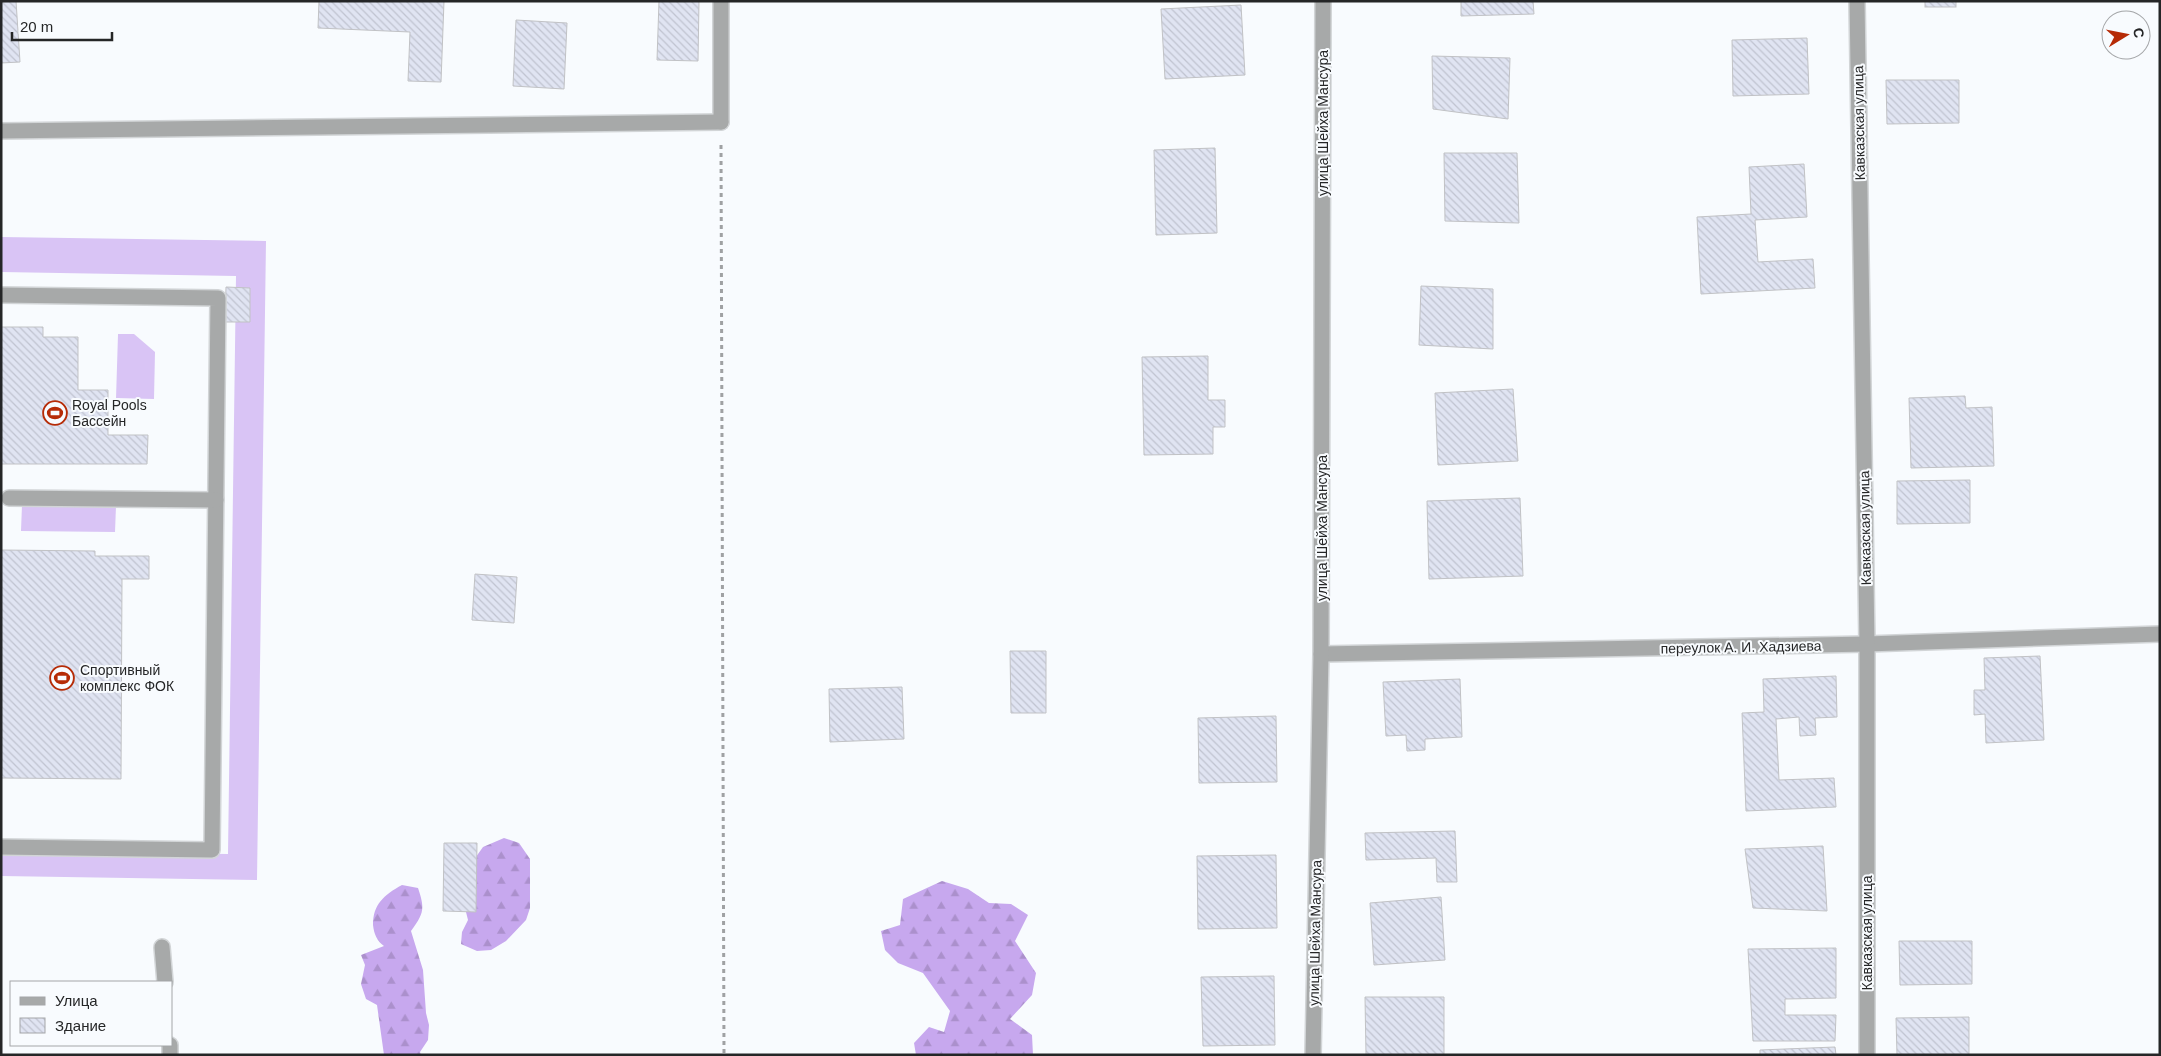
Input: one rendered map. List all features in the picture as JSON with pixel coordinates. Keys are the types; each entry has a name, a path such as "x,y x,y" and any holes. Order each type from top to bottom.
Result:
{"street":[{"path":"1,130 721,122 721,1"},
{"name":"улица Шейха Мансура","path":"1313,1055 1322,654 1324,1"},
{"name":"Кавказская улица","path":"1857,1 1867,644 1867,1055"},
{"path":"1,296 218,298 212,850 1,848"},
{"path":"9,498 216,500"},
{"name":"переулок А. И. Хадзиева","path":"1322,654 1867,644 2160,634"},
{"path":"162,947 165,981"}],"path":[{"path":"721,122 724,1055"}],"shaded area":[{"path":"1,237 266,241 257,880 1,876 1,851 228,854 236,276 1,272"},
{"path":"118,334 134,334 155,352 154,399 116,398"},
{"path":"22,505 116,506 115,532 21,531"}],"green space":[{"path":"504,838 519,843 530,859 530,908 526,920 506,941 491,950 477,951 461,944 462,932 468,920 464,904 473,861 483,847"},
{"path":"942,881 968,889 989,903 1011,904 1028,915 1015,941 1036,973 1032,995 1010,1019 1032,1035 1033,1055 916,1055 914,1043 929,1027 944,1032 950,1011 923,973 898,963 885,950 881,931 900,925 903,899"},
{"path":"402,885 418,888 422,901 421,915 411,931 423,970 426,1013 429,1025 428,1040 420,1052 421,1055 384,1055 377,1005 366,999 361,984 365,965 361,955 384,946 378,940 374,931 373,925 377,906 385,897"}],"building":[{"path":"16,1 20,62 1,63 1,2"},
{"path":"319,1 444,1 441,82 408,81 410,32 318,28"},
{"path":"659,1 699,1 698,61 657,60"},
{"path":"1461,1 1533,1 1534,14 1461,16"},
{"path":"1925,1 1956,1 1956,7 1925,7"},
{"path":"1241,5 1245,75 1165,79 1161,9"},
{"path":"516,20 567,23 564,89 513,86"},
{"path":"1807,38 1809,94 1733,96 1732,40"},
{"path":"1432,56 1510,58 1508,119 1433,109"},
{"path":"1886,80 1959,80 1959,123 1887,124"},
{"path":"1215,148 1217,233 1156,235 1154,150"},
{"path":"1444,153 1517,153 1519,223 1445,221"},
{"path":"1804,164 1807,217 1755,220 1758,262 1813,259 1815,288 1701,294 1697,217 1751,214 1749,167"},
{"path":"1421,286 1493,289 1493,349 1419,345"},
{"path":"226,287 250,288 250,322 225,322"},
{"name":"Royal Pools Бассейн","path":"1,327 43,327 43,337 78,337 78,390 108,390 108,435 148,435 147,464 1,464"},
{"path":"1208,356 1208,400 1225,400 1225,427 1213,427 1213,454 1144,455 1142,357"},
{"path":"1513,389 1518,461 1438,465 1435,393"},
{"path":"1965,396 1966,408 1992,407 1994,466 1911,468 1909,398"},
{"path":"1970,480 1970,523 1897,524 1897,481"},
{"path":"1520,498 1523,576 1429,579 1427,501"},
{"name":"Спортивный комплекс ФОК","path":"1,550 95,551 95,556 149,556 149,579 122,579 121,779 1,778"},
{"path":"475,574 517,577 514,623 472,620"},
{"path":"1010,651 1046,651 1046,713 1011,713"},
{"path":"2040,656 2044,740 1986,743 1985,714 1974,715 1974,690 1985,690 1984,658"},
{"path":"1836,676 1837,717 1815,718 1816,735 1800,736 1799,717 1776,719 1779,780 1834,778 1836,807 1746,811 1742,713 1764,712 1763,679"},
{"path":"1460,679 1462,737 1425,739 1425,750 1407,751 1406,735 1386,736 1383,682"},
{"path":"902,687 904,739 830,742 829,689"},
{"path":"1276,716 1277,782 1199,783 1198,718"},
{"path":"1455,831 1457,882 1437,882 1436,858 1366,860 1365,833"},
{"path":"444,843 477,843 476,912 443,911"},
{"path":"1823,846 1827,911 1753,908 1745,849"},
{"path":"1276,855 1277,928 1198,929 1197,856"},
{"path":"1441,897 1445,960 1374,965 1370,903"},
{"path":"1899,941 1972,941 1972,984 1900,985"},
{"path":"1836,948 1836,998 1785,999 1785,1015 1836,1015 1835,1041 1753,1041 1748,949"},
{"path":"1274,976 1275,1045 1203,1046 1201,977"},
{"path":"1365,997 1444,997 1444,1055 1366,1055"},
{"path":"1969,1017 1969,1055 1897,1055 1896,1018"},
{"path":"1835,1047 1836,1055 1760,1055 1760,1050"}],"place":[{"name":"Royal Pools Бассейн","path":"55,413"},
{"name":"Спортивный комплекс ФОК","path":"62,678"}]}
